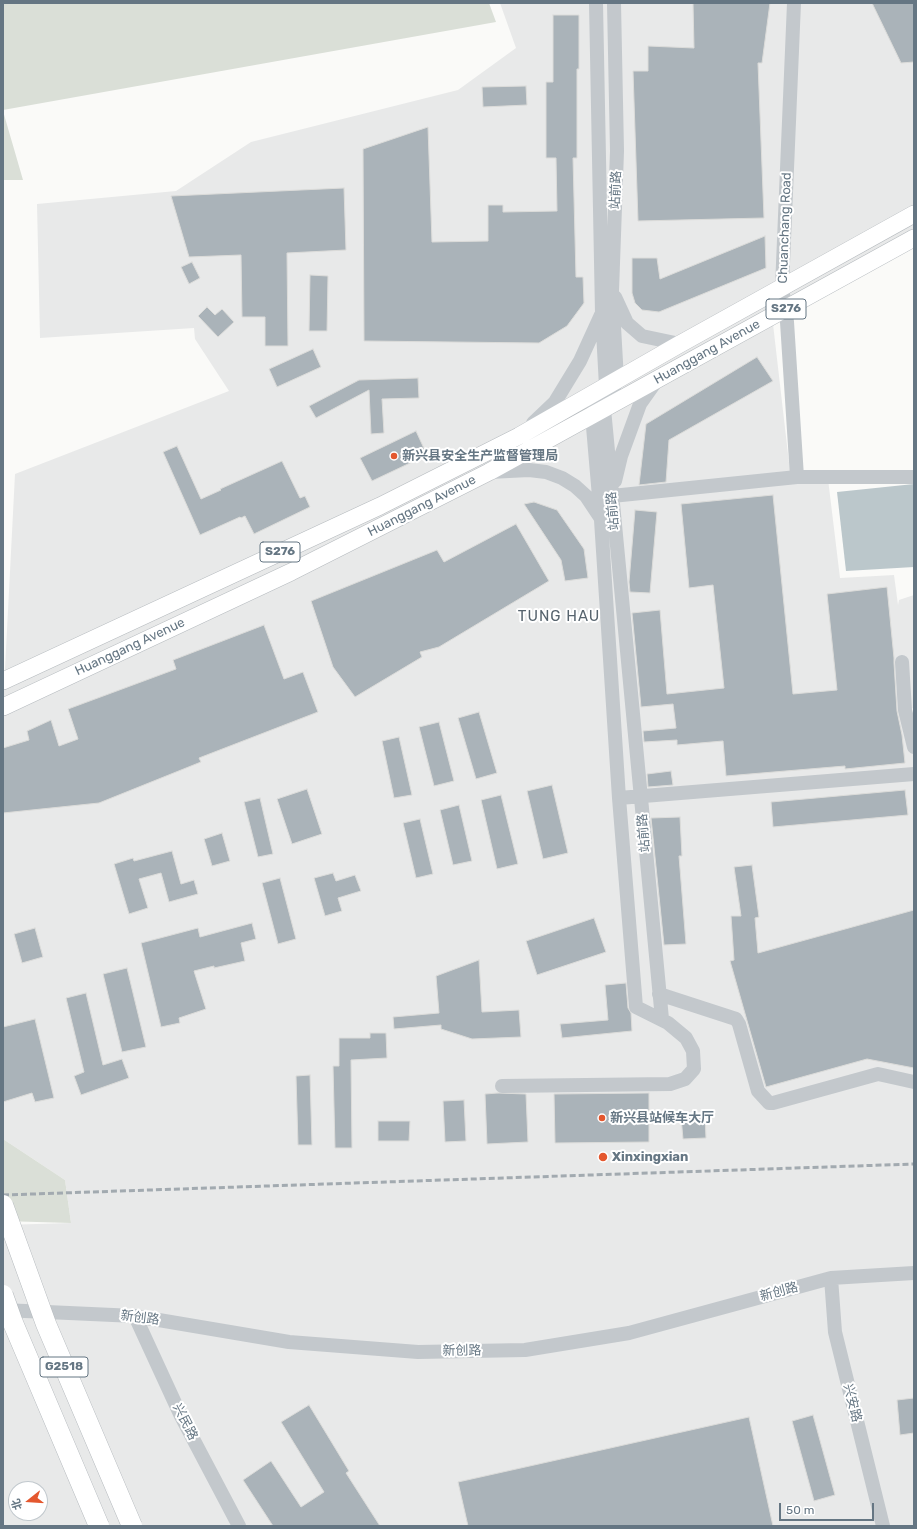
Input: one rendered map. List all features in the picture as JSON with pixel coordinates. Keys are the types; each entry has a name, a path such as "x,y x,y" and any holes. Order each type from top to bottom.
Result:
{"highway":[{"name":"G2518","path":"3,1205 46,1324 132,1526"},
{"name":"G2518","path":"3,1295 13,1323 100,1526"}],"main road":[{"name":"Huanggang Avenue","path":"3,681 380,506 519,436 611,382 914,214"},
{"name":"Huanggang Avenue","path":"3,707 291,572 489,472 914,238"},
{"path":"40,664 49,685"}],"street":[{"name":"站前路","path":"596,3 602,312 611,382"},
{"name":"站前路","path":"614,3 617,151 612,292 611,382 598,412 601,520 619,798 636,1007 662,1019"},
{"name":"Chuanchang Road","path":"794,3 782,287 786,309 797,477"},
{"path":"612,292 627,323 642,336 680,344"},
{"path":"519,436 555,402 580,361 602,312"},
{"path":"658,379 640,404 621,456 612,496 797,477 914,477"},
{"name":"站前路","path":"598,412 612,496 662,1019"},
{"path":"489,472 529,470 546,472 562,478 575,486 586,496 601,520"},
{"path":"902,662 905,710 914,747"},
{"path":"619,798 914,774"},
{"path":"659,994 736,1019 739,1024 758,1091 769,1103 878,1074 914,1082"},
{"path":"502,1086 670,1084 685,1080 694,1069 693,1051 686,1038 662,1019"},
{"name":"新创路","path":"3,1310 135,1316 288,1342 418,1352 526,1350 629,1333 831,1278 914,1273"},
{"name":"兴安路","path":"831,1278 835,1332 883,1526"},
{"name":"兴民路","path":"135,1316 181,1416 240,1526"}],"shaded area":[{"path":"3,3 489,3 496,22 3,110"},
{"path":"500,3 914,3 914,245 773,324 791,480 828,479 840,578 894,575 898,605 899,600 914,595 914,708 905,710 914,747 914,1526 3,1526 3,1225 71,1223 65,1180 3,1139 3,708 15,474 229,391 195,339 194,328 40,338 37,204 176,191 251,142 458,90 516,48"},
{"path":"3,111 23,180 3,180"},
{"path":"914,484 914,567 846,571 837,492"},
{"path":"3,1139 65,1180 71,1223 3,1221"}],"building":[{"path":"693,3 770,3 762,63 758,63 764,218 638,221 633,71 648,71 648,46 694,48"},
{"path":"872,3 914,3 914,62 901,63"},
{"path":"553,15 579,15 579,69 577,69 577,158 573,158 576,277 583,277 584,303 567,326 539,343 364,341 363,149 428,127 432,242 488,241 488,205 503,205 503,212 557,211 556,158 546,158 546,82 553,82"},
{"path":"526,86 527,105 483,107 482,87"},
{"path":"344,188 346,250 287,253 288,346 265,346 265,317 242,317 241,255 189,257 171,196"},
{"path":"765,236 766,268 659,312 642,310 635,303 632,293 632,258 657,258 660,279"},
{"path":"192,262 200,278 189,284 181,267"},
{"path":"310,275 328,276 327,331 309,331"},
{"path":"207,307 215,315 222,309 234,322 218,337 198,316"},
{"path":"313,349 321,367 277,387 269,369"},
{"path":"757,357 773,381 669,440 666,482 639,485 646,424"},
{"path":"418,378 419,398 382,399 384,433 371,434 369,390 316,418 309,406 359,380"},
{"name":"新兴县安全生产监督管理局","path":"416,431 427,455 372,481 360,458"},
{"path":"177,446 201,499 282,461 300,498 305,496 310,507 254,534 245,516 200,535 163,452"},
{"path":"773,495 793,694 837,690 827,594 887,587 894,658 897,711 902,735 905,763 845,769 845,766 726,776 723,741 677,745 677,740 644,742 643,731 676,728 673,704 641,707 632,613 660,610 667,694 724,688 713,585 689,588 681,504"},
{"path":"534,502 557,510 584,549 588,578 565,581 561,560 524,504"},
{"path":"635,510 657,512 650,593 630,592 629,582"},
{"path":"516,524 549,581 439,647 420,652 422,657 355,697 333,667 311,601 437,550 444,562"},
{"path":"264,625 284,679 303,672 318,712 199,758 201,762 99,803 3,813 3,748 29,740 27,731 51,720 59,746 78,739 68,709 176,669 173,660"},
{"path":"479,712 497,773 476,779 458,718"},
{"path":"439,722 454,781 434,786 419,727"},
{"path":"399,737 412,795 394,798 382,741"},
{"path":"671,771 673,785 648,787 647,774"},
{"path":"552,785 568,853 543,859 527,791"},
{"path":"307,789 322,834 292,844 277,799"},
{"path":"905,790 908,815 773,827 771,802"},
{"path":"501,795 518,864 497,869 481,800"},
{"path":"260,798 273,854 258,857 244,802"},
{"path":"459,805 472,861 453,865 440,810"},
{"path":"680,817 682,856 679,856 686,944 664,945 651,818"},
{"path":"420,819 433,874 416,878 403,823"},
{"path":"222,833 230,861 212,866 204,839"},
{"path":"172,851 181,884 194,880 198,894 169,902 161,873 139,879 148,908 129,914 114,864 133,858 134,861"},
{"path":"752,865 759,917 755,918 758,953 914,910 914,1068 867,1059 766,1087 730,961 734,960 731,916 741,916 734,867"},
{"path":"333,873 336,881 355,875 361,891 338,898 342,911 325,916 314,878"},
{"path":"280,878 296,939 278,944 262,883"},
{"path":"594,918 606,952 537,975 526,941"},
{"path":"252,923 256,939 241,943 245,961 194,971 206,1009 179,1018 180,1023 161,1027 141,943 198,928 200,937"},
{"path":"35,928 43,957 22,963 14,934"},
{"path":"479,960 482,1012 519,1010 521,1037 472,1039 441,1029 441,1025 394,1029 393,1017 439,1013 436,976"},
{"path":"127,968 146,1047 122,1052 103,974"},
{"path":"626,983 628,1008 631,1013 632,1031 562,1038 560,1024 608,1020 605,985"},
{"path":"86,993 103,1065 122,1059 129,1078 81,1095 74,1076 84,1072 66,998"},
{"path":"35,1019 54,1098 35,1102 32,1093 3,1102 3,1027"},
{"path":"370,1033 386,1033 387,1058 351,1060 352,1148 335,1148 333,1066 339,1066 339,1038 370,1038"},
{"path":"310,1075 312,1145 298,1145 296,1076"},
{"name":"新兴县站候车大厅","path":"649,1093 649,1142 555,1143 554,1094"},
{"path":"485,1094 526,1094 528,1142 487,1144"},
{"path":"464,1100 466,1141 445,1142 443,1101"},
{"path":"705,1116 706,1138 683,1139 681,1117"},
{"path":"378,1121 410,1121 409,1141 378,1141"},
{"path":"914,1398 914,1433 900,1435 897,1400"},
{"path":"309,1405 349,1471 346,1473 380,1526 273,1526 243,1480 271,1461 301,1507 324,1492 281,1422"},
{"path":"813,1415 835,1495 814,1501 792,1421"},
{"path":"749,1417 773,1526 468,1526 458,1482"}],"railway":[{"path":"3,1195 914,1164"}],"place":[{"name":"新兴县安全生产监督管理局","path":"394,456"},
{"name":"新兴县站候车大厅","path":"602,1118"},
{"name":"Xinxingxian","path":"603,1157"}],"district":[{"name":"TUNG HAU","path":"559,617"}]}
